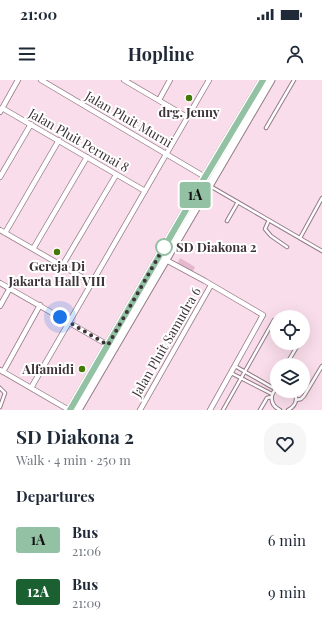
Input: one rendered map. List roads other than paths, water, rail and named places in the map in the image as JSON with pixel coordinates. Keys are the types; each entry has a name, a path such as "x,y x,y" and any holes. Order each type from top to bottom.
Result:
{"street":[{"path":"1,110 18,80"},
{"name":"Jalan Pluit Murni","path":"41,80 166,154 207,182"},
{"path":"124,80 131,82 187,117"},
{"path":"159,100 170,80"},
{"path":"31,388 209,80"},
{"path":"243,122 263,80"},
{"path":"78,410 98,370 108,345 243,122 271,80"},
{"name":"Jalan Pluit Permai 8","path":"1,110 60,140 116,175 145,191"},
{"path":"0,177 31,124"},
{"path":"5,233 60,140"},
{"path":"33,250 87,157"},
{"path":"62,266 116,175"},
{"path":"40,305 1,371 70,410 98,370 166,260 207,182"},
{"path":"0,230 92,283"},
{"path":"166,260 262,314 262,318 210,410"},
{"path":"0,283 108,345"},
{"name":"Jalan Pluit Samudra 6","path":"140,410 211,285"},
{"path":"0,306 10,288"}],"lane":[{"path":"266,128 294,80"},
{"path":"207,182 238,202 322,251"},
{"path":"300,238 322,198"},
{"path":"227,221 238,202"},
{"path":"269,220 265,229 271,236 287,247"},
{"path":"223,410 270,327"},
{"path":"235,366 270,385"},
{"path":"290,410 296,400 302,399 322,366"},
{"path":"231,373 270,394"},
{"path":"0,388 6,393 0,406"},
{"path":"260,410 267,398 270,396"},
{"path":"272,398 273,404 280,410"}],"place":[{"name":"drg. Jenny","path":"189,98"},
{"name":"SD Diakona 2","path":"164,247"},
{"name":"Gereja Di Jakarta Hall VIII","path":"57,252"},
{"name":"Alfamidi","path":"82,369"}]}
